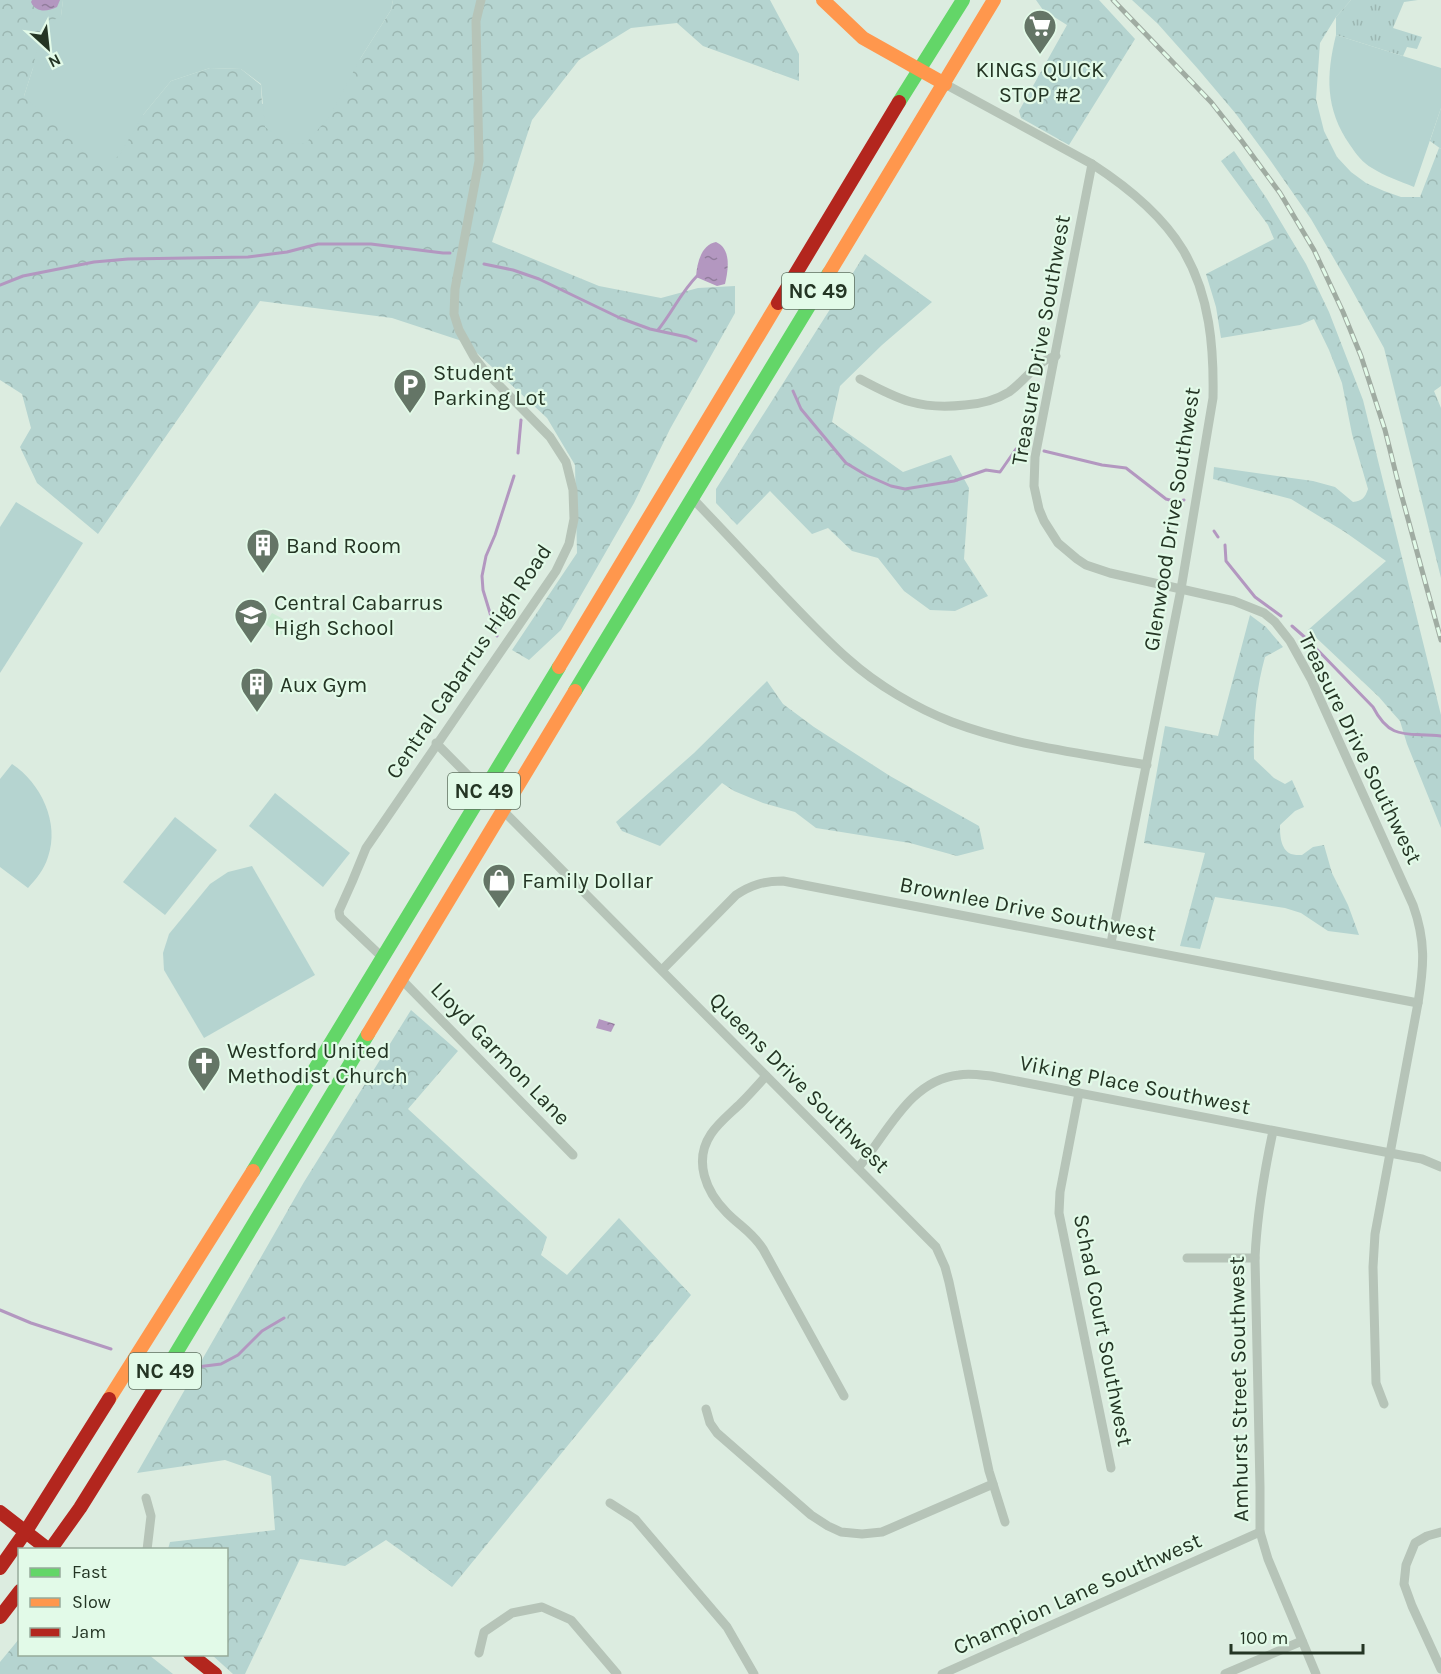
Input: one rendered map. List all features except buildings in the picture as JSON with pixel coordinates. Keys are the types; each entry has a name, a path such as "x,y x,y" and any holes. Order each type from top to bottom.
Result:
{"main road":[{"path":"823,0 863,38 945,84"},
{"name":"NC 49","path":"51,1548 87,1498 184,1341 257,1191 285,1120 679,470 879,134 963,0"},
{"name":"NC 49","path":"0,1568 401,979 994,0"},
{"path":"0,1512 47,1548"},
{"path":"0,1617 18,1594"},
{"path":"192,1656 215,1674"}],"street":[{"name":"Central Cabarrus High Road","path":"382,957 340,917 339,911 366,848 556,571 568,544 574,519 573,490 568,469 559,450 550,436 474,357 459,330 454,315 455,289 479,161 476,21 481,0"},
{"name":"Glenwood Drive Southwest","path":"945,84 1107,174 1148,209 1183,249 1197,278 1209,320 1214,366 1213,398 1181,589 1111,944"},
{"name":"Treasure Drive Southwest","path":"1092,165 1035,457 1034,486 1036,500 1044,521 1058,543 1086,565 1110,573 1234,601 1264,613 1275,622 1297,651 1311,679 1421,925 1423,971 1378,1211 1373,1267 1376,1383 1384,1404"},
{"path":"860,379 904,400 924,406 948,407 976,404 1007,393 1044,360 1056,356"},
{"path":"693,499 814,627 871,678 895,693 936,715 983,733 1147,765"},
{"name":"Queens Drive Southwest","path":"436,743 936,1247 945,1267 993,1484 1005,1522"},
{"name":"Brownlee Drive Southwest","path":"662,970 736,896 747,888 769,881 783,881 1418,1003"},
{"name":"Lloyd Garmon Lane","path":"401,979 573,1155"},
{"name":"Viking Place Southwest","path":"858,1168 914,1096 936,1081 972,1074 1422,1159 1441,1167"},
{"path":"766,1076 710,1135 704,1150 703,1175 708,1189 727,1213 746,1228 763,1249 844,1395"},
{"name":"Schad Court Southwest","path":"1078,1093 1060,1192 1059,1213 1112,1468"},
{"name":"Amhurst Street Southwest","path":"1273,1131 1262,1183 1255,1258 1260,1532 1268,1559 1316,1674"},
{"path":"1187,1258 1255,1258"},
{"path":"706,1409 710,1423 717,1433 811,1515 841,1532 882,1533 993,1484"},
{"path":"147,1498 151,1516 147,1548"},
{"path":"610,1503 635,1520 727,1627 754,1674"},
{"name":"Champion Lane Southwest","path":"942,1674 1260,1532"},
{"path":"1441,1532 1414,1543 1406,1564 1404,1584 1441,1669"},
{"path":"479,1653 484,1632 512,1613 542,1607 571,1620 617,1674"},
{"path":"1225,1674 1302,1641"}],"green space":[{"path":"0,0 63,0 61,16 33,68 24,96 143,115 171,81 210,68 241,69 261,85 262,104 360,59 391,10 393,0 770,0 799,54 799,81 703,46 677,23 631,28 579,60 532,120 492,242 599,286 661,298 698,288 735,286 735,313 670,429 634,503 561,630 529,660 512,650 577,553 575,465 547,418 465,342 392,318 260,301 98,534 37,483 20,447 31,428 22,394 0,380"},
{"path":"63,0 393,0 391,10 360,59 330,116 305,144 286,143 265,127 261,84 241,69 210,68 171,81 143,115 120,154 104,170 24,96 33,68 41,27 61,16"},
{"path":"1036,0 1099,0 1135,39 1069,145 1021,118 1019,111 1067,25 1043,10"},
{"path":"1132,0 1351,0 1336,17 1320,43 1316,99 1324,131 1337,157 1351,172 1366,183 1401,197 1420,197 1439,148 1441,149 1441,386 1434,391 1441,408 1441,578 1384,348 1311,219 1270,160 1236,114 1198,69 1158,24"},
{"path":"1351,0 1418,0 1404,2 1393,28 1422,37 1417,49 1407,47 1403,56 1336,35 1336,17"},
{"path":"1336,35 1441,68 1441,108 1414,187 1382,174 1366,164 1342,132 1332,105 1329,78"},
{"path":"1441,108 1441,149 1430,141"},
{"path":"1234,151 1267,199 1306,264 1329,312 1363,400 1441,715 1441,828 1400,721 1379,697 1308,630 1386,561 1345,532 1291,499 1213,479 1214,467 1313,481 1335,487 1353,502 1363,499 1368,489 1352,434 1342,383 1314,319 1300,325 1221,338 1216,307 1206,274 1274,239 1268,225 1221,161"},
{"path":"865,254 932,302 882,345 840,386 832,422 903,472 951,455 969,488 964,559 988,596 955,611 930,610 904,591 878,558 852,551 828,528 812,534 770,491 737,525 716,503 716,489"},
{"path":"16,502 83,543 0,673 0,527"},
{"path":"1250,615 1266,627 1283,647 1265,657 1257,694 1254,759 1274,778 1285,784 1292,780 1304,807 1295,811 1280,825 1283,845 1287,852 1302,855 1313,847 1324,845 1332,873 1348,905 1359,935 1328,931 1301,913 1285,908 1215,897 1200,949 1180,946 1205,853 1144,843 1165,726 1218,736"},
{"path":"767,681 783,704 814,727 890,776 979,826 984,849 957,856 910,843 816,828 795,812 763,803 734,791 722,783 660,846 622,831 616,822 694,753"},
{"path":"12,764 32,782 39,793 50,818 52,831 46,862 40,874 28,888 0,867 0,779"},
{"path":"275,793 350,853 323,887 249,826"},
{"path":"175,817 217,850 165,915 123,882"},
{"path":"252,866 315,975 204,1038 164,970 163,953 169,934 210,884 228,872"},
{"path":"411,1010 458,1051 408,1109 547,1237 541,1255 567,1275 619,1218 691,1295 452,1587 386,1540 345,1566 300,1559 245,1674 233,1674 213,1656 228,1656 228,1548 168,1548 170,1542 275,1530 271,1476 225,1460 137,1473 304,1182"},
{"path":"18,1640 18,1656 150,1656 173,1674 0,1674 0,1662"}],"shaded area":[{"path":"272,613 289,622 281,635 265,624"}],"water":[{"path":"32,0 60,0 57,7 46,11 33,6"},
{"path":"716,242 725,250 728,261 725,284 717,286 696,277 703,251"},
{"path":"599,1019 615,1024 611,1032 596,1028"}],"waterway":[{"path":"0,285 23,276 94,262 128,259 248,257 287,252 318,244 371,244 450,253"},
{"path":"484,264 513,270 539,279 620,318 650,329 696,341"},
{"path":"658,330 697,276"},
{"path":"793,391 801,409 846,463 891,486 905,489 954,481 986,470 1000,472 1016,449 1026,448"},
{"path":"518,453 521,420"},
{"path":"1044,451 1102,465 1126,468 1166,499 1177,502 1184,500"},
{"path":"497,636 483,590 482,576 486,556 514,476"},
{"path":"1214,531 1218,537"},
{"path":"1225,545 1226,561 1255,597 1281,616"},
{"path":"1292,626 1373,707 1387,726 1401,733 1441,736"},
{"path":"0,1310 31,1323 111,1349"},
{"path":"197,1367 221,1364 238,1355 262,1331 284,1318"}],"railway":[{"path":"1113,0 1211,102 1280,193 1314,250 1361,356 1385,430 1441,640"}],"traffic: fast":[{"path":"899,102 963,0"},
{"path":"575,691 829,273"},
{"path":"253,1171 559,667"},
{"path":"158,1383 368,1034"}],"traffic: slow":[{"path":"823,0 863,38 945,84"},
{"path":"829,273 994,0"},
{"path":"559,667 778,303"},
{"path":"368,1034 575,691"},
{"path":"109,1399 253,1171"}],"traffic: jam":[{"path":"778,303 899,102"},
{"path":"51,1548 80,1508 158,1383"},
{"path":"0,1568 109,1399"},
{"path":"0,1512 46,1548"},
{"path":"0,1617 18,1594"},
{"path":"192,1656 215,1674"}],"place":[{"name":"KINGS QUICK STOP #2","path":"1040,55"},
{"name":"Student Parking Lot","path":"410,414"},
{"name":"Band Room","path":"263,574"},
{"name":"Central Cabarrus High School","path":"251,644"},
{"name":"Aux Gym","path":"257,713"},
{"name":"Family Dollar","path":"499,909"},
{"name":"Westford United Methodist Church","path":"204,1092"}]}
